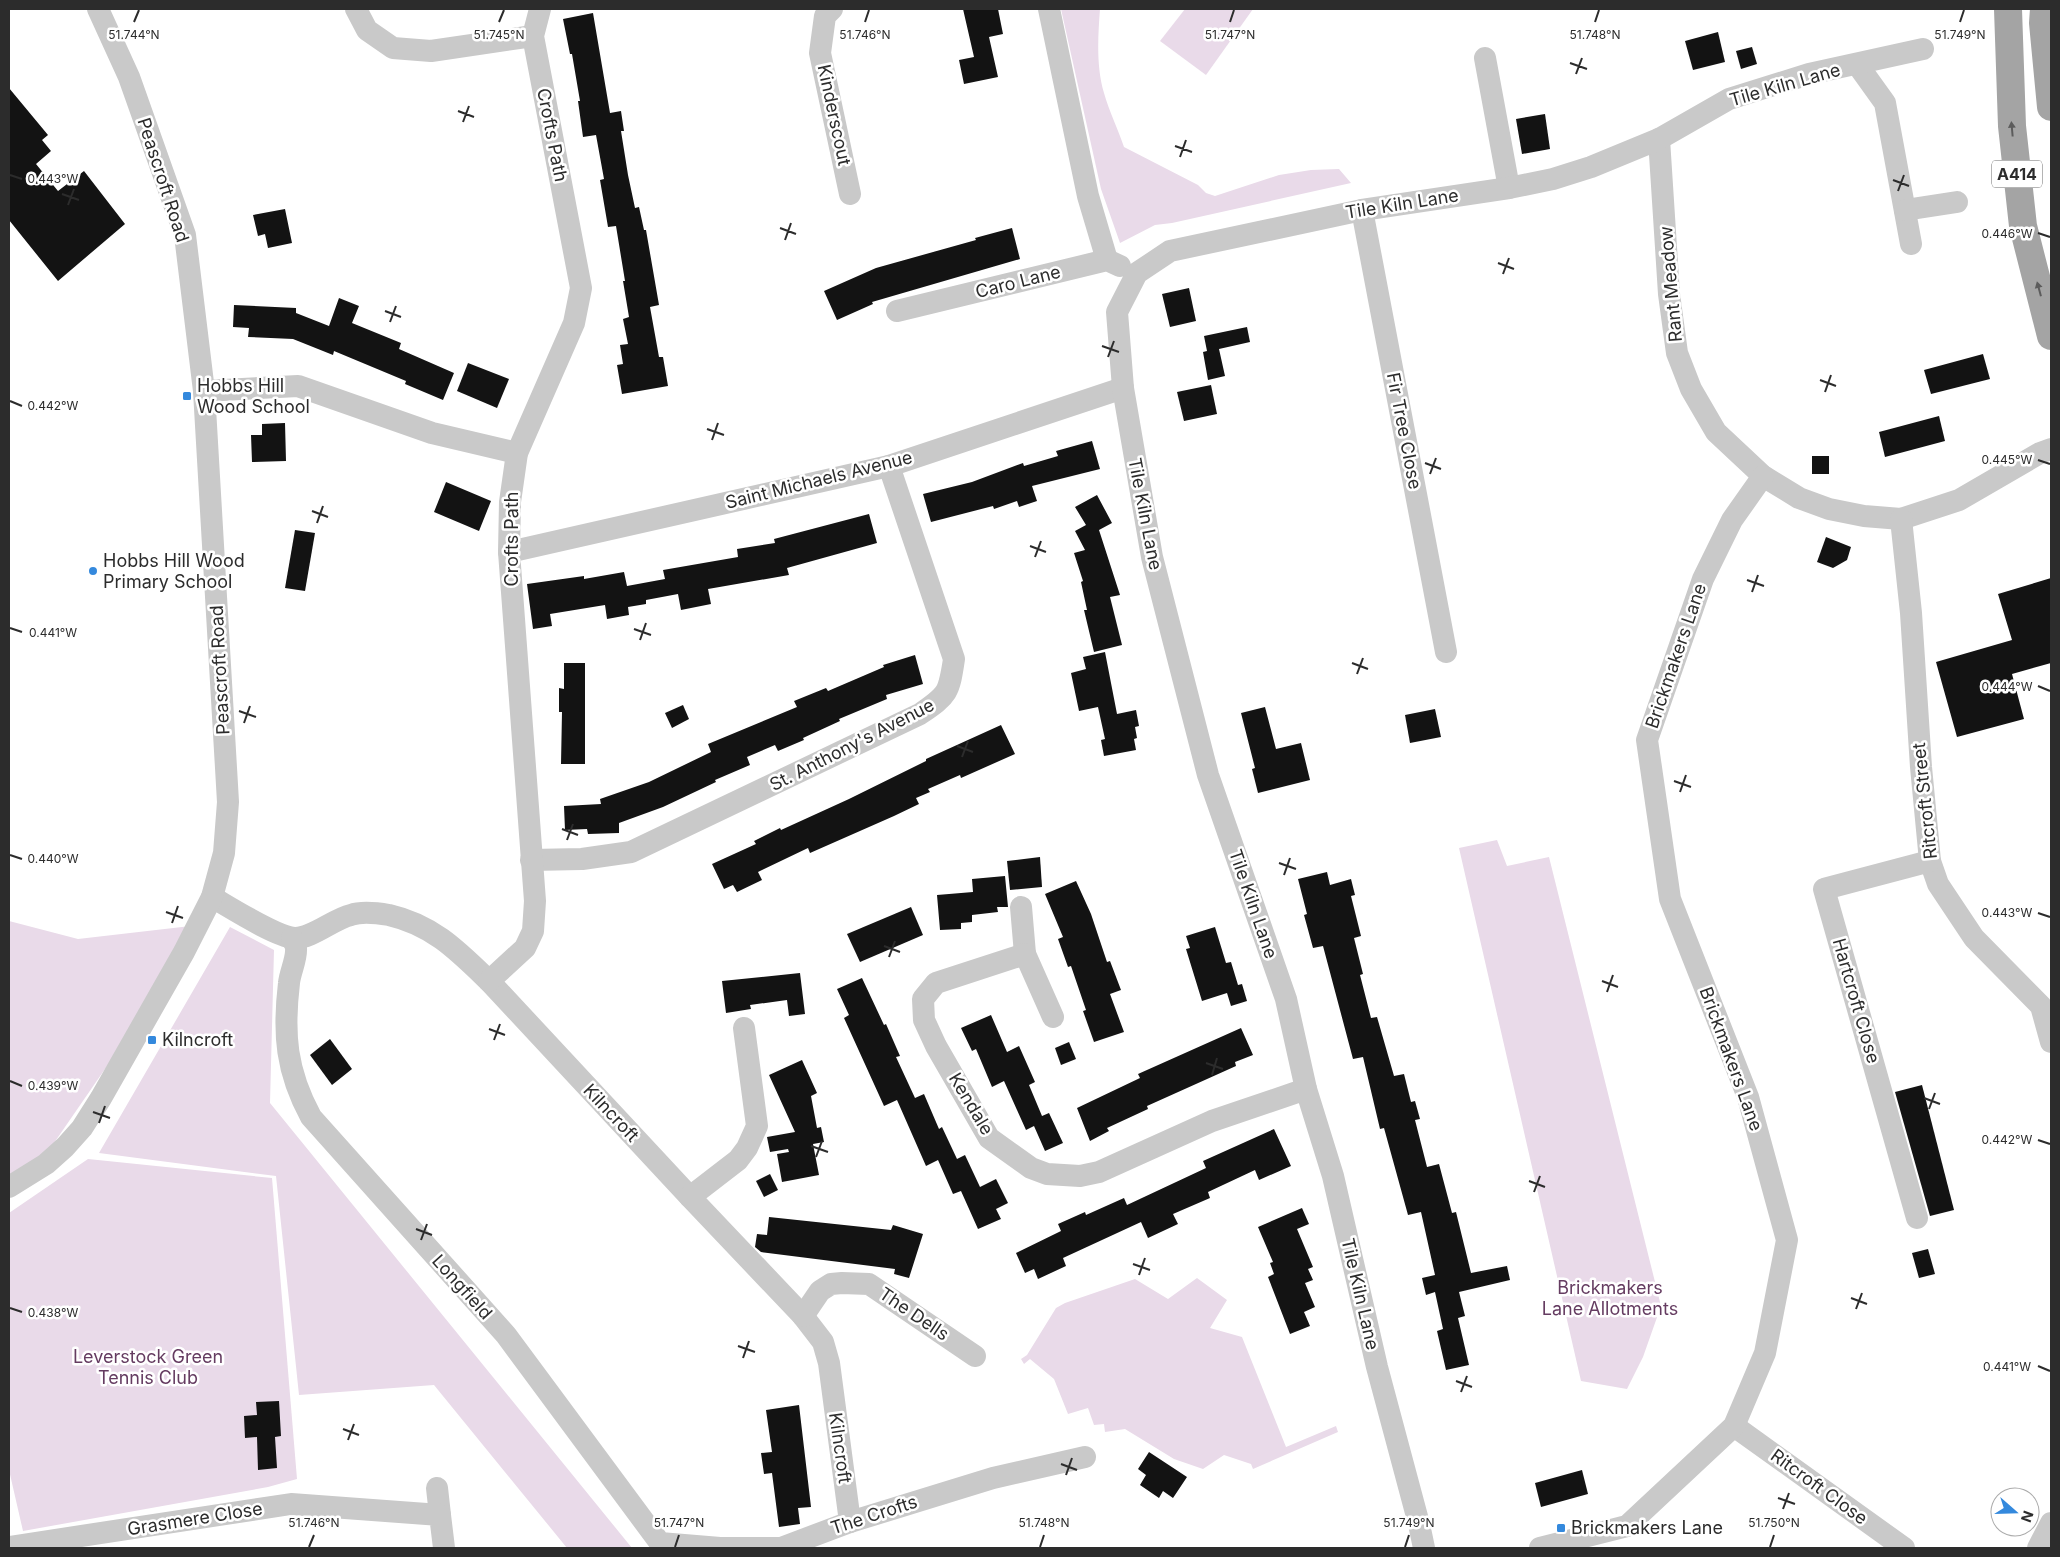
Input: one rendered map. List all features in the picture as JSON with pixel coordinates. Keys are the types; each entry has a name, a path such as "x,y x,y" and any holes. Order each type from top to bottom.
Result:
{"main road":[{"name":"A414","path":"2008,9 2012,126 2022,226 2051,336"},
{"path":"2044,9 2043,23 2051,108"}],"street":[{"name":"Peascroft Road","path":"9,1187 46,1164 82,1128 184,952 212,897 224,853 228,802 204,392 184,235 129,77 98,9"},
{"path":"356,9 367,30 393,48 431,51 533,36"},
{"name":"Crofts Path","path":"490,981 525,948 533,931 535,901 509,552 510,502 517,453 574,322 581,288 533,36 540,9"},
{"name":"Kinderscout","path":"832,9 825,16 820,53 850,194"},
{"path":"1049,9 1088,196 1107,260 1137,273"},
{"name":"Tile Kiln Lane","path":"1424,1548 1377,1367 1333,1176 1306,1089 1286,999 1208,775 1152,557 1123,388 1117,312 1137,273 1170,251 1362,210 1510,188 1553,179 1591,167 1659,139 1729,99 1809,74 1923,49"},
{"path":"1485,58 1510,188"},
{"path":"1857,64 1885,103 1911,244"},
{"name":"Rant Meadow","path":"1659,139 1669,294 1677,353 1690,390 1716,432 1763,476 1799,498 1829,509 1864,516 1900,519 1959,500 2040,453 2051,449"},
{"path":"1905,210 1957,202"},
{"name":"Fir Tree Close","path":"1362,210 1446,652"},
{"name":"Caro Lane","path":"897,311 1107,260"},
{"path":"204,392 298,386 432,433 517,453"},
{"name":"Saint Michaels Avenue","path":"509,552 890,466 1123,388"},
{"name":"St. Anthony's Avenue","path":"531,860 582,859 631,852 920,714 941,700 950,684 954,659 890,466"},
{"name":"Brickmakers Lane","path":"1540,1548 1627,1526 1734,1426 1765,1353 1787,1240 1748,1097 1670,899 1647,740 1703,579 1732,520 1763,476"},
{"name":"Ritcroft Street","path":"1900,519 1911,613 1921,767 1930,861 1938,884 1974,938 2041,1006 2051,1042"},
{"name":"Hartcroft Close","path":"1917,1218 1824,889 1930,861"},
{"path":"212,897 275,932 292,938"},
{"path":"1021,907 1025,954 1053,1016"},
{"name":"Kilncroft","path":"292,938 306,936 351,914 378,913 406,919 433,932 458,951 490,981 803,1316 823,1342 829,1363 850,1522"},
{"name":"Longfield","path":"292,938 296,949 289,980 286,1022 288,1059 298,1094 311,1117 506,1335 660,1542"},
{"name":"Kendale","path":"1025,954 936,983 922,999 924,1020 936,1046 988,1138 1031,1168 1047,1174 1063,1176 1080,1176 1099,1172 1212,1121 1306,1089"},
{"path":"690,1197 738,1160 747,1148 757,1126 744,1028"},
{"name":"The Dells","path":"803,1316 820,1291 831,1284 869,1284 975,1356"},
{"name":"Ritcroft Close","path":"1734,1426 1904,1548"},
{"name":"The Crofts","path":"660,1542 720,1548 781,1548 850,1522 993,1478 1085,1457"},
{"path":"437,1488 444,1548"},
{"name":"Grasmere Close","path":"9,1547 291,1504 440,1516"},
{"path":"2038,1548 2051,1523"}],"green space":[{"path":"1061,9 1100,9 1098,51 1101,83 1124,147 1198,185 1206,193 1215,196 1279,175 1311,170 1339,169 1351,183 1172,223 1155,225 1120,243 1101,189"},
{"path":"1185,9 1253,9 1206,75 1160,41"},
{"name":"Brickmakers Lane Allotments","path":"1497,840 1507,866 1549,857 1661,1306 1643,1357 1627,1389 1581,1381 1459,848"},
{"path":"9,921 78,939 208,924 45,1156 9,1182"},
{"path":"230,927 274,950 270,1103 632,1548 567,1548 434,1385 299,1395 276,1176 99,1153"},
{"name":"Leverstock Green Tennis Club","path":"88,1159 272,1178 297,1479 268,1487 23,1531 9,1470 9,1213"},
{"path":"1197,1278 1227,1300 1210,1328 1242,1337 1286,1447 1336,1426 1338,1432 1253,1469 1251,1464 1224,1455 1203,1469 1174,1459 1125,1429 1105,1432 1104,1424 1094,1425 1088,1408 1068,1414 1054,1379 1030,1359 1024,1364 1021,1359 1027,1355 1056,1308 1065,1303 1135,1279 1168,1299"}],"building":[{"path":"963,9 998,9 1003,34 989,37 998,77 964,84 959,60 974,57"},
{"path":"593,13 610,113 621,111 624,131 621,131 628,175 635,208 639,207 644,230 646,230 659,305 650,307 659,357 663,357 668,386 622,394 617,365 623,364 620,345 628,344 623,319 629,317 623,281 625,281 616,226 608,227 600,180 604,179 596,135 583,137 578,101 580,101 572,54 570,54 563,19"},
{"path":"1718,32 1725,62 1693,70 1685,41"},
{"path":"1752,47 1757,64 1741,69 1736,51"},
{"path":"9,88 48,135 42,140 51,151 36,164 58,191 84,171 125,224 58,281 9,220"},
{"path":"1545,114 1550,149 1522,154 1516,119"},
{"path":"285,209 292,243 268,248 265,234 258,236 253,215"},
{"path":"1012,228 1020,259 872,302 873,304 837,320 824,291 876,268"},
{"path":"1189,288 1196,321 1170,327 1162,294"},
{"path":"339,298 359,306 352,323 401,343 399,349 454,373 443,400 405,384 406,381 334,351 333,355 293,339 248,337 249,328 233,327 234,305 296,308 296,313 329,326"},
{"path":"1247,327 1250,342 1219,349 1225,376 1208,380 1203,352 1207,351 1204,336"},
{"path":"1983,354 1990,379 1931,394 1924,370"},
{"path":"468,363 509,379 497,408 457,391"},
{"path":"1211,385 1217,414 1184,421 1177,392"},
{"path":"1939,416 1945,441 1885,457 1879,432"},
{"path":"285,423 286,461 252,462 251,435 262,435 262,424"},
{"path":"1092,441 1100,469 1032,486 1037,501 1019,507 1017,501 994,509 993,506 931,522 923,494 972,482 1023,463 1024,466 1058,456 1056,451"},
{"path":"1812,456 1829,456 1829,474 1812,474"},
{"path":"446,482 491,501 479,531 434,512"},
{"path":"1097,495 1112,523 1099,530 1120,595 1110,597 1122,645 1094,652 1084,610 1087,610 1081,582 1083,581 1074,553 1085,550 1075,531 1086,525 1075,507"},
{"path":"869,514 877,543 787,568 789,575 708,589 711,604 681,610 678,594 646,600 646,604 628,607 629,615 607,619 605,605 550,614 552,626 533,629 527,584 584,576 584,579 624,572 627,586 665,579 663,570 738,557 737,549 775,543 774,539"},
{"path":"295,530 315,533 305,591 285,588"},
{"path":"1826,537 1851,547 1847,560 1833,568 1817,562"},
{"path":"2051,578 2051,663 2012,674 2024,719 1957,737 1936,662 2012,640 1998,594"},
{"path":"1105,652 1117,714 1136,710 1139,726 1135,727 1137,738 1134,739 1136,750 1104,756 1101,740 1105,739 1098,707 1079,711 1071,673 1086,669 1083,657"},
{"path":"915,655 923,684 886,695 887,699 839,719 840,721 803,738 804,740 778,751 775,745 747,757 750,765 715,780 716,782 663,807 619,823 619,833 588,834 587,829 565,830 564,806 601,804 600,799 649,782 711,752 708,744 797,707 794,701 826,688 828,691 884,667 883,665"},
{"path":"564,663 585,663 585,764 561,764 562,712 559,712 559,688 564,689"},
{"path":"683,705 689,719 672,728 665,713"},
{"path":"1265,707 1276,749 1301,743 1310,780 1258,793 1252,769 1255,768 1241,713"},
{"path":"1435,709 1441,737 1410,743 1405,715"},
{"path":"1001,725 1015,754 961,778 960,775 928,789 930,792 916,798 919,804 894,816 810,853 808,848 758,872 762,880 737,892 733,885 724,889 712,864 756,844 754,841 780,828 781,830 849,799 926,761 926,759"},
{"path":"1040,857 1042,887 1010,890 1007,861"},
{"path":"1327,872 1330,885 1351,879 1355,895 1351,896 1361,936 1354,938 1363,974 1360,975 1371,1018 1377,1017 1394,1076 1404,1074 1411,1102 1415,1101 1420,1119 1415,1120 1427,1167 1439,1164 1452,1213 1456,1212 1471,1273 1507,1266 1510,1280 1459,1292 1465,1316 1458,1318 1469,1365 1446,1370 1437,1331 1443,1329 1435,1292 1426,1295 1422,1278 1435,1275 1421,1212 1408,1215 1384,1128 1380,1129 1363,1057 1353,1059 1323,946 1313,948 1304,915 1307,914 1298,879"},
{"path":"1005,876 1008,907 997,907 998,912 972,915 972,922 961,923 961,929 940,930 937,895 973,892 972,879"},
{"path":"1076,881 1091,914 1107,962 1110,961 1121,990 1110,994 1124,1032 1094,1042 1083,1011 1086,1010 1071,966 1068,967 1058,939 1063,937 1045,894"},
{"path":"911,907 923,935 860,962 847,934"},
{"path":"1215,927 1226,963 1231,962 1238,985 1242,984 1247,1001 1231,1006 1227,993 1202,1001 1186,949 1190,948 1186,936"},
{"path":"800,973 805,1014 789,1016 787,1000 750,1005 751,1009 726,1013 722,981"},
{"path":"862,978 884,1025 886,1024 900,1056 896,1057 915,1098 924,1094 939,1129 942,1127 957,1159 965,1155 980,1187 996,1179 1008,1203 996,1209 1001,1219 978,1229 961,1191 953,1194 938,1160 926,1166 897,1100 884,1106 844,1018 849,1015 837,989"},
{"path":"991,1015 1007,1052 1019,1046 1035,1082 1029,1085 1042,1116 1049,1113 1063,1143 1045,1151 1034,1126 1026,1130 1004,1081 992,1087 976,1049 972,1051 961,1028"},
{"path":"1241,1028 1253,1055 1235,1062 1236,1066 1147,1106 1148,1109 1107,1128 1109,1131 1090,1141 1077,1108 1140,1078 1138,1074"},
{"path":"330,1039 352,1069 332,1085 310,1055"},
{"path":"1069,1042 1076,1059 1061,1065 1055,1048"},
{"path":"802,1060 817,1093 811,1096 817,1128 821,1127 824,1142 813,1144 819,1175 782,1182 777,1154 789,1152 788,1149 770,1152 767,1137 795,1132 769,1075"},
{"path":"1922,1085 1954,1210 1930,1216 1895,1092"},
{"path":"1274,1129 1291,1166 1259,1180 1255,1170 1208,1192 1210,1198 1173,1214 1178,1224 1148,1238 1141,1222 1063,1258 1066,1266 1038,1279 1034,1269 1025,1273 1016,1253 1061,1231 1058,1224 1085,1212 1086,1215 1124,1198 1127,1205 1206,1168 1203,1161"},
{"path":"770,1174 778,1190 764,1197 756,1181"},
{"path":"1302,1208 1309,1224 1297,1229 1313,1267 1308,1269 1313,1280 1305,1283 1315,1307 1304,1312 1310,1326 1290,1334 1268,1277 1274,1274 1270,1263 1273,1262 1258,1227"},
{"path":"769,1217 891,1230 893,1225 923,1234 909,1278 894,1274 895,1269 761,1252 755,1247 757,1234 767,1235"},
{"path":"1928,1249 1935,1274 1919,1278 1912,1253"},
{"path":"279,1401 281,1436 275,1437 277,1468 258,1470 257,1437 245,1438 244,1416 257,1415 256,1402"},
{"path":"799,1405 811,1507 798,1508 800,1524 779,1527 772,1473 764,1474 761,1453 772,1452 766,1410"},
{"path":"1149,1452 1187,1477 1173,1498 1163,1491 1159,1498 1140,1485 1146,1475 1138,1469"},
{"path":"1582,1470 1588,1494 1541,1507 1535,1483"}],"place":[{"name":"Hobbs Hill Wood School","path":"187,396"},
{"name":"Hobbs Hill Wood Primary School","path":"93,571"},
{"name":"Kilncroft","path":"152,1040"},
{"name":"Brickmakers Lane","path":"1561,1528"}]}
